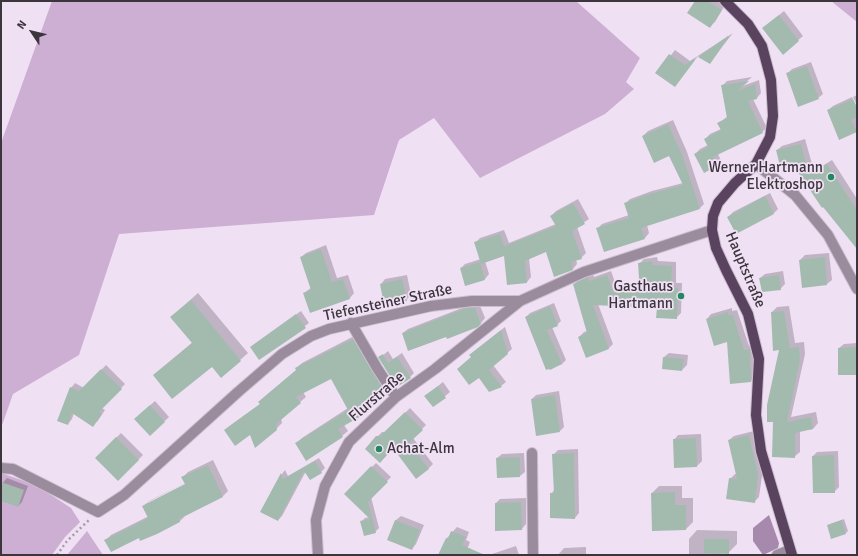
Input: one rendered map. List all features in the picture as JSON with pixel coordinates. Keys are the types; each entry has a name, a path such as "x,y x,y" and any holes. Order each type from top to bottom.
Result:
{"main road":[{"name":"Hauptstraße","path":"725,1 748,24 762,46 771,80 773,116 770,136 756,164 735,183 718,203 713,216 712,230 716,248 748,314 759,359 756,414 761,451 791,552"}],"street":[{"path":"756,164 794,195 828,235 857,289"},
{"name":"Tiefensteiner Straße","path":"98,512 124,495 282,354 311,336 329,329 431,306 472,301 520,301 584,272 712,230"},
{"name":"Flurstraße","path":"320,555 316,520 325,486 349,442 396,397 435,369 520,301"},
{"path":"351,324 396,397"},
{"path":"532,453 533,555"},
{"path":"1,468 14,469 98,512"},
{"path":"777,555 791,552"}],"path":[{"path":"57,555 68,541 98,512"}],"shaded area":[{"path":"52,1 576,1 640,58 626,82 634,89 605,114 480,178 434,118 399,140 374,215 119,234 79,355 13,394 1,428 1,143"},
{"path":"831,1 857,1 857,22"},
{"path":"1,473 36,485 71,508 80,522 65,537 52,555 1,555"},
{"path":"769,515 779,543 778,548 763,555 753,541 753,528"},
{"path":"87,531 103,555 67,555"}],"building":[{"path":"695,1 707,1 722,10 710,28 687,13"},
{"path":"779,15 799,41 783,55 762,28"},
{"path":"728,36 729,37 710,64 698,57"},
{"path":"669,54 685,65 694,59 695,60 675,87 655,73"},
{"path":"807,66 819,99 798,107 786,73"},
{"path":"749,81 737,91 755,84 757,99 748,101 763,133 713,157 717,166 704,173 694,154 708,147 704,139 721,130 717,123 727,118 721,85"},
{"path":"853,99 857,107 857,117 851,120 857,132 839,140 827,110"},
{"path":"668,124 683,157 700,209 641,228 645,239 604,252 596,228 629,218 624,203 646,195 683,185 669,156 654,163 642,136"},
{"path":"801,144 809,175 827,164 857,210 857,249 823,207 822,208 792,163 780,166 776,150"},
{"path":"765,196 774,214 736,234 727,217"},
{"path":"573,203 585,224 572,231 582,259 571,262 573,270 554,277 546,252 525,261 527,283 507,285 504,256 481,264 474,242 500,234 504,246 556,226 550,216"},
{"path":"321,249 332,282 343,279 350,299 310,313 303,293 311,290 300,257"},
{"path":"825,257 827,285 802,288 799,260"},
{"path":"652,261 653,265 672,266 671,287 678,288 677,319 656,318 657,308 593,305 609,349 586,358 578,337 587,333 573,284 588,277 589,281 607,275 613,292 640,293 638,263"},
{"path":"480,262 485,280 465,286 460,268"},
{"path":"779,275 781,290 762,292 759,278"},
{"path":"402,279 407,301 384,305 380,284"},
{"path":"191,300 241,361 221,378 212,367 172,399 153,375 192,343 170,317"},
{"path":"550,306 558,326 547,330 562,364 550,370 546,370 525,317"},
{"path":"466,308 475,308 481,324 478,327 447,339 446,337 408,351 402,333"},
{"path":"784,311 790,348 799,347 800,360 787,422 811,417 813,429 795,433 795,458 772,457 773,422 767,422 767,405 779,350 773,351 771,312"},
{"path":"728,312 728,315 733,315 744,350 750,349 751,382 730,384 727,342 714,346 706,319"},
{"path":"296,314 306,328 259,360 250,347"},
{"path":"501,330 508,354 489,370 502,387 489,392 479,378 469,385 457,369 471,357 469,355"},
{"path":"353,339 387,395 375,403 376,405 365,411 367,413 338,429 343,437 306,461 295,443 348,410 331,379 296,397 301,403 276,424 277,430 255,448 250,435 235,446 224,430 260,404 258,402 296,370 295,368"},
{"path":"857,347 857,375 838,375 838,348"},
{"path":"383,354 388,363 397,357 411,378 397,387 378,357"},
{"path":"663,357 684,359 682,371 662,369"},
{"path":"101,369 122,389 99,412 102,414 93,427 72,413 68,425 57,421 70,387 79,391"},
{"path":"438,386 446,398 433,407 424,396"},
{"path":"555,395 560,432 536,436 531,399"},
{"path":"150,405 165,422 150,436 134,419"},
{"path":"405,412 423,430 409,443 429,469 416,479 393,448 380,463 365,449 376,436 380,436"},
{"path":"749,435 758,474 755,503 726,499 729,478 737,479 728,440"},
{"path":"116,437 139,460 118,481 95,458"},
{"path":"696,438 697,467 674,468 673,439"},
{"path":"574,453 575,519 550,518 550,493 554,493 552,454"},
{"path":"834,455 835,493 813,493 812,456"},
{"path":"520,457 520,477 497,478 496,458"},
{"path":"315,461 322,473 310,480 304,471 278,521 260,512 281,473 283,479"},
{"path":"208,465 223,497 179,519 180,522 157,534 140,541 139,538 111,552 104,540 148,518 142,506 185,484 181,477"},
{"path":"371,466 388,482 368,502 376,533 364,536 360,521 370,519 344,494"},
{"path":"1,482 24,490 18,507 1,501"},
{"path":"675,492 675,505 686,505 686,530 652,531 651,493"},
{"path":"521,502 522,530 495,531 495,503"},
{"path":"395,520 420,530 412,550 387,540"},
{"path":"842,520 846,534 831,539 827,525"},
{"path":"451,531 466,537 462,545 485,555 438,555"},
{"path":"704,539 729,539 729,554 704,553"}],"place":[{"name":"Werner Hartmann Elektroshop","path":"831,177"},
{"name":"Gasthaus Hartmann","path":"681,296"},
{"name":"Achat-Alm","path":"379,449"}]}
